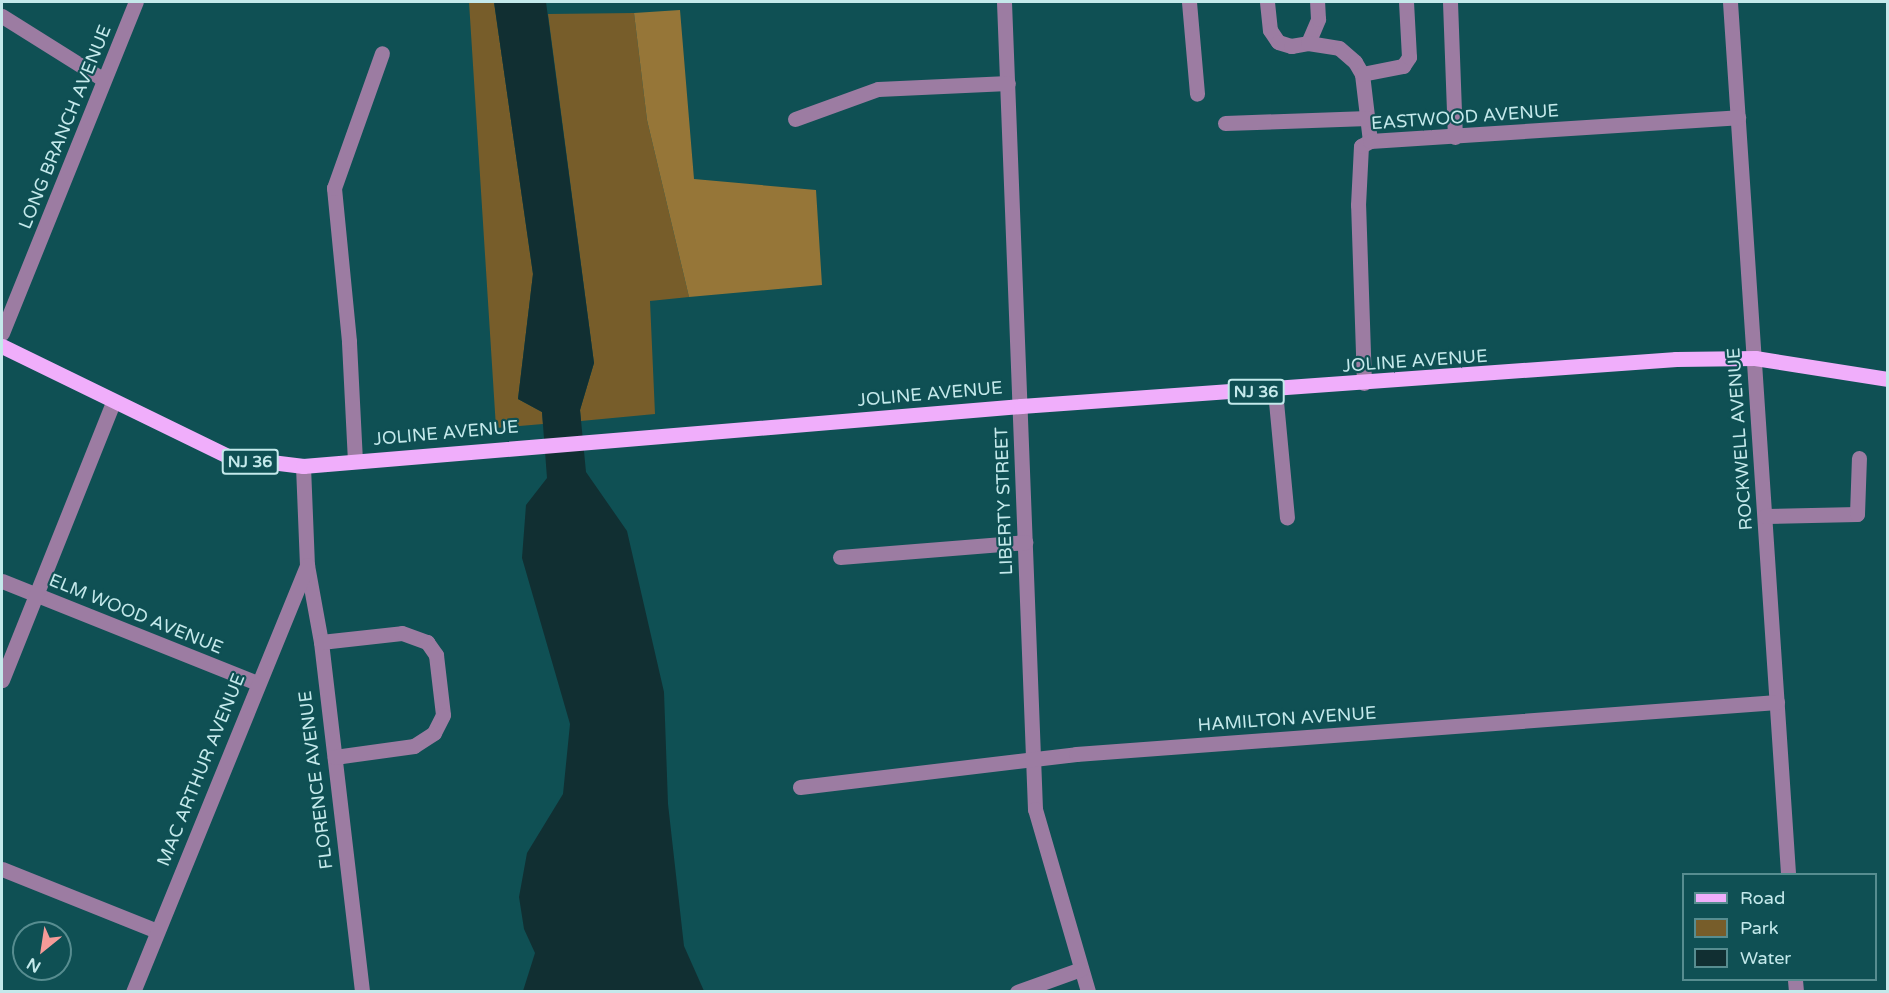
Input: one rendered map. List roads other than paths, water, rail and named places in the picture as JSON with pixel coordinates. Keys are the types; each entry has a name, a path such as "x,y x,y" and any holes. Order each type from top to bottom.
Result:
{"main road":[{"name":"JOLINE AVENUE","path":"2,346 230,457 303,466 1021,406 1275,391 1677,360 1755,358 1887,379"}],"street":[{"name":"LONG BRANCH AVENUE","path":"2,333 136,2"},
{"name":"LIBERTY STREET","path":"1004,2 1033,760 1040,835 1088,992"},
{"path":"1189,2 1197,94"},
{"path":"1267,2 1270,30 1278,42 1291,46 1308,43 1339,48 1362,74 1370,141"},
{"path":"1308,43 1318,19 1317,2"},
{"path":"1362,74 1403,66 1409,57 1406,2"},
{"path":"1450,2 1455,137"},
{"name":"ROCKWELL AVENUE","path":"1730,2 1788,873"},
{"path":"2,16 104,80"},
{"path":"355,461 349,341 334,188 382,53"},
{"path":"795,119 878,89 1008,83"},
{"name":"EASTWOOD AVENUE","path":"1364,383 1358,156 1361,146 1370,141 1738,117"},
{"path":"1225,123 1368,118"},
{"path":"1275,391 1287,517"},
{"path":"2,680 113,402"},
{"path":"1765,516 1857,514 1859,458"},
{"name":"FLORENCE AVENUE","path":"303,466 307,565 321,642 362,992"},
{"path":"840,557 1025,542"},
{"name":"MAC ARTHUR AVENUE","path":"132,992 307,565"},
{"name":"ELM WOOD AVENUE","path":"2,581 257,683"},
{"path":"321,642 402,633 427,642 436,655 443,715 434,733 414,746 335,757"},
{"name":"HAMILTON AVENUE","path":"800,788 1033,760 1777,702"},
{"path":"2,869 157,932"},
{"path":"1017,992 1081,969"}],"water":[{"path":"494,2 546,2 594,363 580,410 586,472 627,531 664,692 668,804 684,946 704,991 523,991 535,953 524,929 519,897 527,853 563,794 570,724 522,558 526,505 547,478 542,412 518,399 533,274"}]}
